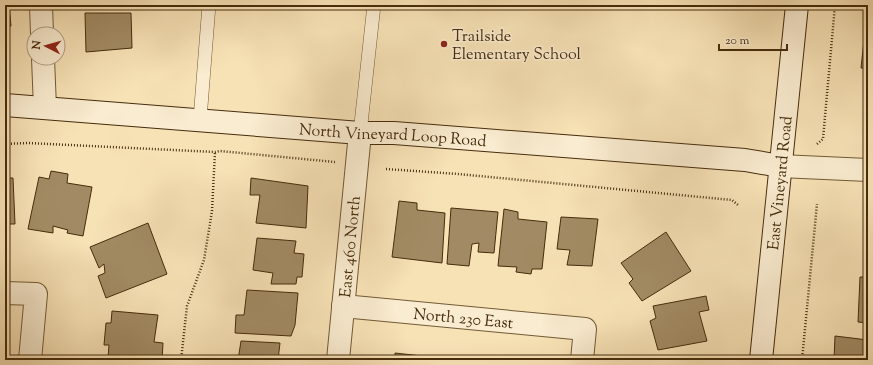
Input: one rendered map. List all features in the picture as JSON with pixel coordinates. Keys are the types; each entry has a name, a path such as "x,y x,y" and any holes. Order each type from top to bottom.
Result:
{"street":[{"path":"41,5 42,26"},
{"name":"East Vineyard Road","path":"760,360 796,5"},
{"path":"43,66 45,108"},
{"name":"North Vineyard Loop Road","path":"5,105 745,160 780,166 868,170"},
{"name":"East 460 North","path":"338,360 360,132"},
{"path":"5,293 36,294 30,360"},
{"name":"North 230 East","path":"343,306 585,329 582,360"}],"lane":[{"path":"200,119 209,5"},
{"path":"360,132 374,5"}],"path":[{"path":"815,146 823,139 835,5"},
{"path":"5,144 28,143 215,152 220,151 337,163"},
{"path":"181,360 187,306 204,260 212,211 215,152"},
{"path":"386,169 458,174 732,200 738,205"},
{"path":"802,360 817,204"}],"building":[{"path":"5,5 9,5 11,26 5,27"},
{"path":"85,13 131,13 132,48 86,52"},
{"path":"864,40 868,41 868,68 861,68"},
{"path":"51,171 68,174 67,183 92,187 83,236 67,233 68,230 53,226 53,233 28,229 39,177 49,179"},
{"path":"5,178 13,178 15,224 5,224"},
{"path":"251,178 308,186 306,228 256,223 260,195 250,195"},
{"path":"399,201 417,203 417,210 445,213 442,263 392,257"},
{"path":"451,208 498,212 494,253 478,252 479,243 472,244 469,266 447,264"},
{"path":"504,209 518,212 518,219 547,222 542,269 532,269 531,274 516,272 517,267 498,266"},
{"path":"561,217 598,219 592,266 567,265 570,250 557,249"},
{"path":"148,223 167,274 106,298 98,276 105,273 104,264 99,268 90,247"},
{"path":"666,232 691,271 642,301 629,283 633,279 621,263"},
{"path":"257,238 296,241 294,253 304,254 302,277 297,277 296,284 271,284 273,273 253,270"},
{"path":"860,277 868,277 868,323 858,322"},
{"path":"247,290 298,293 295,325 291,336 235,333 236,315 244,315"},
{"path":"706,296 709,310 699,312 707,341 658,350 650,321 656,318 653,306"},
{"path":"112,311 158,315 154,342 163,343 162,360 108,358 109,345 104,345 106,323 111,323"},
{"path":"835,336 868,340 868,360 834,360"},
{"path":"241,341 280,343 278,360 238,360"},
{"path":"395,353 440,358 440,360 395,360"}],"place":[{"name":"Trailside Elementary School","path":"444,44"}]}
